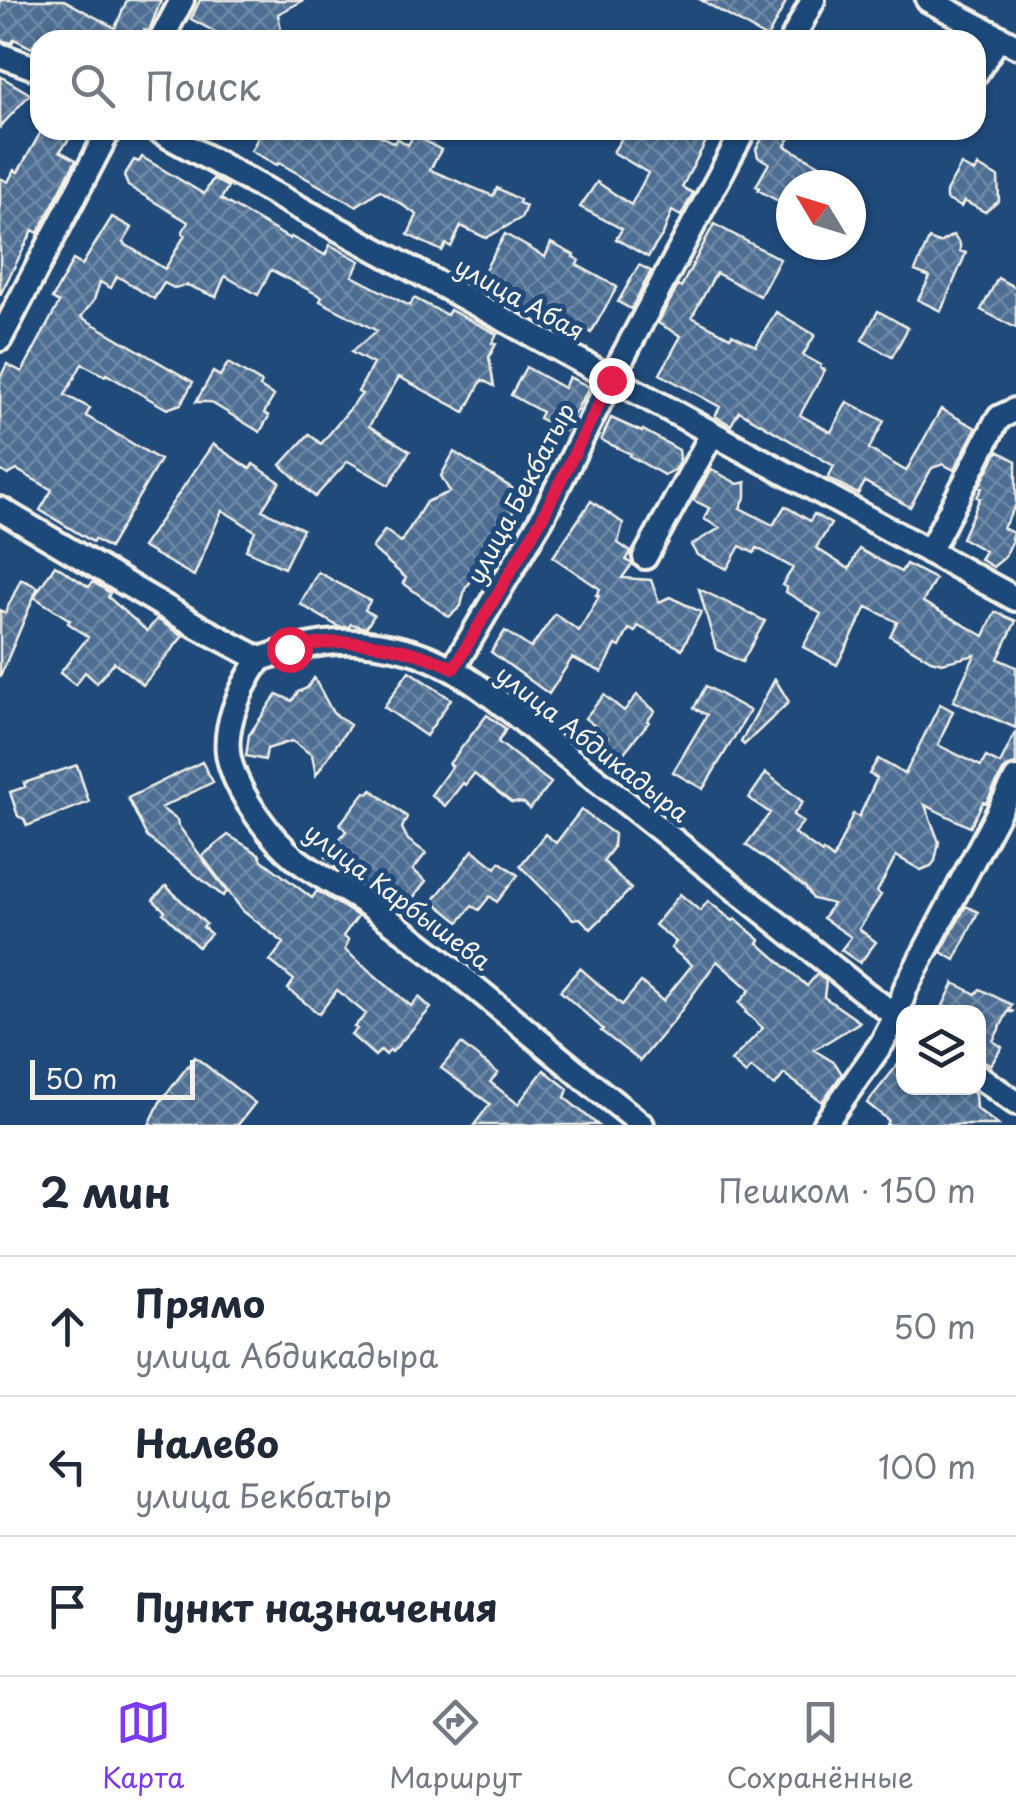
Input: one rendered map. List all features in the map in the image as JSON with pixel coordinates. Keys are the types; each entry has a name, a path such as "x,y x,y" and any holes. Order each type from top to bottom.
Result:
{"street":[{"path":"166,30 182,0"},
{"path":"798,30 814,0"},
{"path":"928,0 984,30"},
{"path":"986,63 1007,42"},
{"path":"0,55 30,66"},
{"path":"0,339 104,140"},
{"name":"улица Абая","path":"176,140 1016,599"},
{"name":"улица Бекбатыр","path":"454,668 542,518 739,140"},
{"path":"928,552 995,424 1015,410"},
{"path":"645,557 712,434"},
{"path":"0,509 199,627 260,658"},
{"name":"улица Абдикадыра","path":"260,658 315,642 362,642 409,650 454,668 896,1016"},
{"name":"улица Карбышева","path":"260,658 236,701 229,734 229,763 265,825 296,858 375,910 642,1125"},
{"path":"903,1005 906,987 1016,779"},
{"path":"824,1125 896,1025"},
{"path":"986,1082 1016,1103"}],"building":[{"path":"0,0 64,0 115,28 127,0 161,0 149,30 30,30 30,47 14,39 12,43 0,40"},
{"path":"200,0 304,0 278,14 281,30 211,30 191,19"},
{"path":"701,0 787,0 771,30 753,30"},
{"path":"0,76 30,94 0,127"},
{"path":"36,140 68,140 60,151 76,160 38,233 33,230 0,295 0,178 8,182 14,170 18,172"},
{"path":"257,140 400,140 408,145 411,140 423,140 441,150 430,170 493,196 497,188 526,206 521,218 486,238 461,226 451,247 446,244 442,251 408,235 417,215 380,190 356,206 251,151"},
{"path":"621,140 707,140 682,187 693,193 681,216 672,211 648,257 616,239 622,229 580,207 597,182 631,205 648,173 613,152"},
{"path":"761,140 789,140 785,146 829,170 776,170 776,200 756,186 769,163 758,157 756,149"},
{"path":"142,157 204,194 213,179 228,187 221,199 325,255 330,245 360,261 352,276 410,306 414,298 447,315 450,310 497,334 489,357 494,386 482,380 465,412 399,377 369,426 410,451 389,485 348,461 315,497 281,465 309,434 321,444 362,394 358,392 373,364 351,352 377,331 271,270 258,295 225,276 216,297 187,285 174,288 164,283 154,299 117,276 111,288 100,282 94,300 81,317 193,382 181,404 167,409 82,364 65,395 90,408 86,416 160,460 109,548 40,510 52,490 17,470 8,475 0,470 0,378 7,364 22,372 59,303 52,299 73,260 82,265 112,217 132,228 123,243 165,269 185,235 182,233 188,222 128,186 124,176 134,160 139,162"},
{"path":"961,165 975,172 978,166 998,177 999,201 985,212 964,201 961,207 946,199"},
{"path":"714,224 776,257 779,260 760,296 716,273 692,317 756,346 776,312 815,335 803,355 825,370 800,415 831,432 847,402 884,421 869,449 906,471 941,409 976,428 954,470 943,464 932,468 910,507 865,482 858,494 828,478 834,466 739,411 731,425 715,416 720,407 660,374 681,336 658,323 678,286 681,287"},
{"path":"505,234 545,257 551,243 574,255 579,260 577,265 617,287 591,333 540,304 532,317 517,309 523,298 482,275"},
{"path":"953,235 960,251 966,253 941,311 918,300 930,277 915,271 929,239 939,243"},
{"path":"639,265 651,271 631,309 618,302"},
{"path":"998,278 1016,288 1016,328 981,310"},
{"path":"878,311 908,328 892,357 862,340"},
{"path":"228,363 262,383 260,387 274,396 264,413 269,416 260,432 210,402 196,402 213,372 220,376"},
{"path":"526,367 564,388 569,377 590,387 564,431 539,418 542,412 511,395"},
{"path":"611,418 679,450 676,469 664,475 601,440"},
{"path":"213,444 250,469 253,464 280,482 262,510 303,529 284,568 246,550 255,531 222,510 194,576 142,547"},
{"path":"998,451 1016,461 1016,505 1003,528 1013,533 1013,540 1004,558 993,567 980,559 985,551 962,538 980,498 979,487"},
{"path":"454,452 515,490 509,530 465,589 461,606 449,617 403,583 406,578 372,548 385,530 401,542 426,502 450,492 441,476"},
{"path":"711,469 738,484 746,482 746,496 740,508 773,525 785,506 810,521 814,514 831,524 816,548 849,569 859,549 901,572 906,564 935,579 923,602 984,636 995,612 1016,621 998,659 1016,667 1016,728 953,701 975,655 942,663 931,660 890,636 897,622 867,607 837,665 803,647 821,614 786,592 782,585 793,568 757,548 754,553 740,546 727,569 697,555 691,545 720,528 704,519 709,508 693,500"},
{"path":"591,501 623,523 618,543 631,552 626,560 632,564 622,578 651,580 659,602 670,597 701,612 682,649 638,626 635,632 629,629 602,672 572,658 549,694 491,652 505,631 531,648 555,614 579,631 600,589 553,557"},
{"path":"55,565 89,587 93,582 110,593 108,597 147,631 157,619 183,636 143,685 114,662 97,683 85,672 75,685 60,673 88,637 34,597"},
{"path":"318,572 370,601 365,610 374,615 366,628 351,624 339,627 300,604"},
{"path":"21,579 38,587 0,677 0,610 5,613"},
{"path":"699,589 765,621 742,662 716,649"},
{"path":"409,671 451,699 426,736 384,707"},
{"path":"314,678 333,713 350,725 316,775 312,755 292,741 267,749 265,760 246,756 249,735 277,694 292,701"},
{"path":"775,679 789,702 744,745 741,742"},
{"path":"706,686 750,711 703,789 673,772 707,715 694,708"},
{"path":"604,695 624,711 637,695 655,711 612,767 597,753 609,738 585,718"},
{"path":"940,704 953,711 938,745 981,766 986,757 1000,764 1016,731 1016,764 1003,771 970,827 925,805 939,842 935,861 921,870 896,856 877,892 881,895 859,929 876,942 860,963 841,950 851,937 823,918 833,904 813,899 805,887 746,845 770,813 749,798 766,773 803,802 793,815 803,822 794,833 833,859 853,814 859,817 877,778 869,774 878,759 905,774"},
{"path":"487,715 506,729 498,742 551,783 530,809 524,803 511,802 474,774 445,806 431,795 452,766 449,764"},
{"path":"202,762 213,782 161,808 177,820 227,892 223,896 147,837 128,798"},
{"path":"77,765 89,802 27,826 18,816 10,792 25,787 24,783"},
{"path":"372,790 407,817 402,828 408,840 426,853 413,870 426,881 403,911 326,857 346,831 340,824 365,792 369,794"},
{"path":"581,810 614,834 613,848 603,861 631,889 591,929 580,918 573,919 520,866 545,834 556,843"},
{"path":"228,835 259,854 312,898 317,891 358,916 343,936 348,940 345,950 411,1006 419,997 431,1008 392,1052 386,1055 381,1050 375,1056 351,1035 366,1014 337,990 319,1014 288,989 294,980 270,961 284,943 243,911 202,856"},
{"path":"473,850 496,868 500,862 518,875 497,902 490,896 479,910 472,906 459,922 433,901"},
{"path":"166,886 206,924 203,927 211,934 198,947 153,900"},
{"path":"680,894 700,911 708,901 735,919 807,986 817,974 826,981 824,997 860,1022 814,1050 835,1063 842,1074 822,1102 784,1074 775,1086 751,1068 746,1074 731,1061 763,1028 739,1003 750,990 717,961 640,1061 601,1031 560,991 580,968 622,1005 641,982 663,1001 692,965 671,948 676,942 655,925"},
{"path":"966,906 978,912 955,960 941,952"},
{"path":"954,983 976,994 980,989 1012,1005 1009,1010 1014,1012 1008,1012 993,1041 1002,1047 991,1065 986,1062 986,1005 943,1005"},
{"path":"461,1044 498,1073 490,1082 518,1104 544,1070 568,1089 565,1098 598,1125 474,1125 490,1104 441,1068"},
{"path":"195,1057 255,1103 238,1125 149,1125 160,1102"},
{"path":"896,1067 896,1095 975,1095 976,1108 998,1125 886,1125 888,1120 867,1103"}],"route":[{"path":"289,649 315,642 362,642 409,650 454,668 542,518 611,380"}]}
